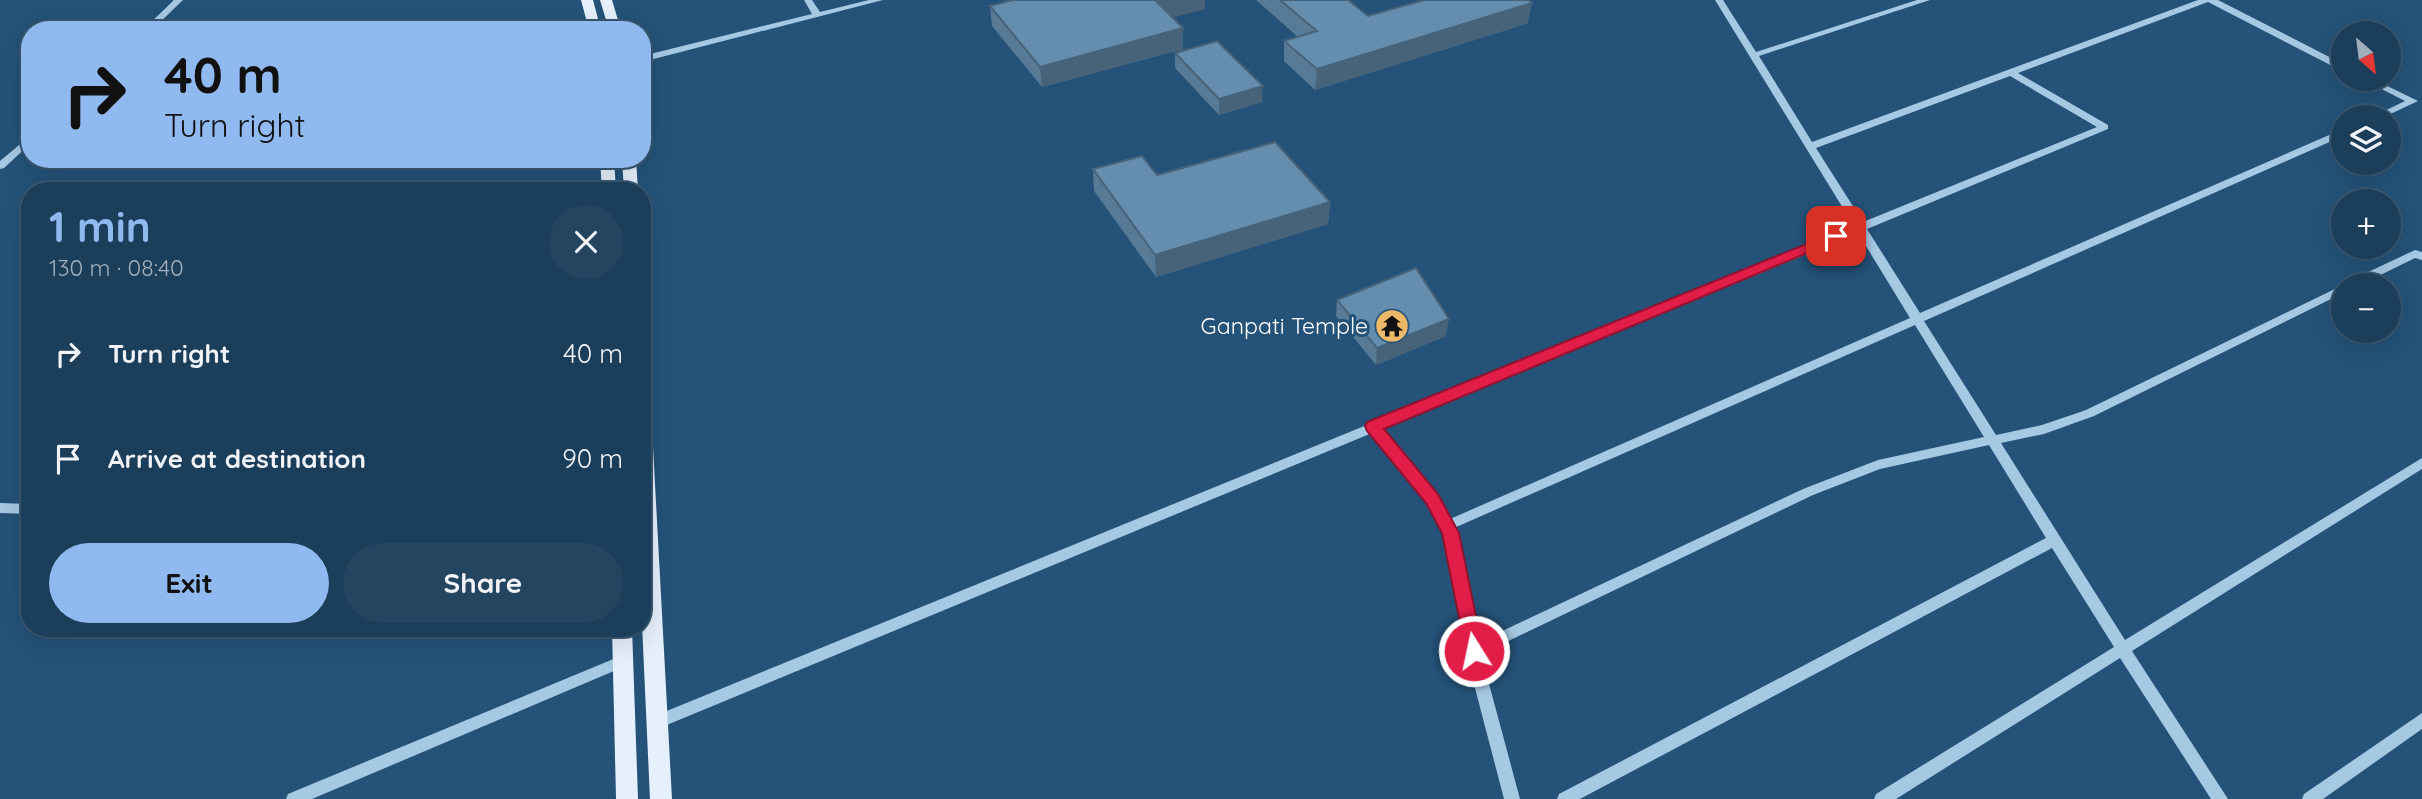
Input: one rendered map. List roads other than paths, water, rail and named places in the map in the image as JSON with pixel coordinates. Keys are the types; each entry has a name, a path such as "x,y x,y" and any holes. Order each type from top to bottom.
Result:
{"main road":[{"path":"587,0 593,21"},
{"path":"606,0 612,21"},
{"path":"651,617 661,799"},
{"path":"622,637 627,799"}],"street":[{"path":"157,21 179,0"},
{"path":"807,0 817,15"},
{"path":"651,57 879,0"},
{"path":"1719,0 2123,650 2220,799"},
{"path":"1754,55 1926,0"},
{"path":"1811,146 2209,0 2331,62"},
{"path":"657,722 2105,127 2010,72"},
{"path":"2392,91 2413,101 2401,106"},
{"path":"1447,526 2331,137"},
{"path":"0,166 21,147"},
{"path":"2375,273 2415,253 2422,257"},
{"path":"1474,651 1834,482 1917,455 1995,441 2044,429 2090,413 2331,295"},
{"path":"1373,426 1432,498 1447,526 1461,576 1474,651 1512,799"},
{"path":"1882,799 2422,463"},
{"path":"0,508 21,509"},
{"path":"1565,799 2055,540"},
{"path":"293,799 623,661"},
{"path":"2310,799 2422,720"}],"place":[{"name":"Ganpati Temple","path":"1392,326"}]}
